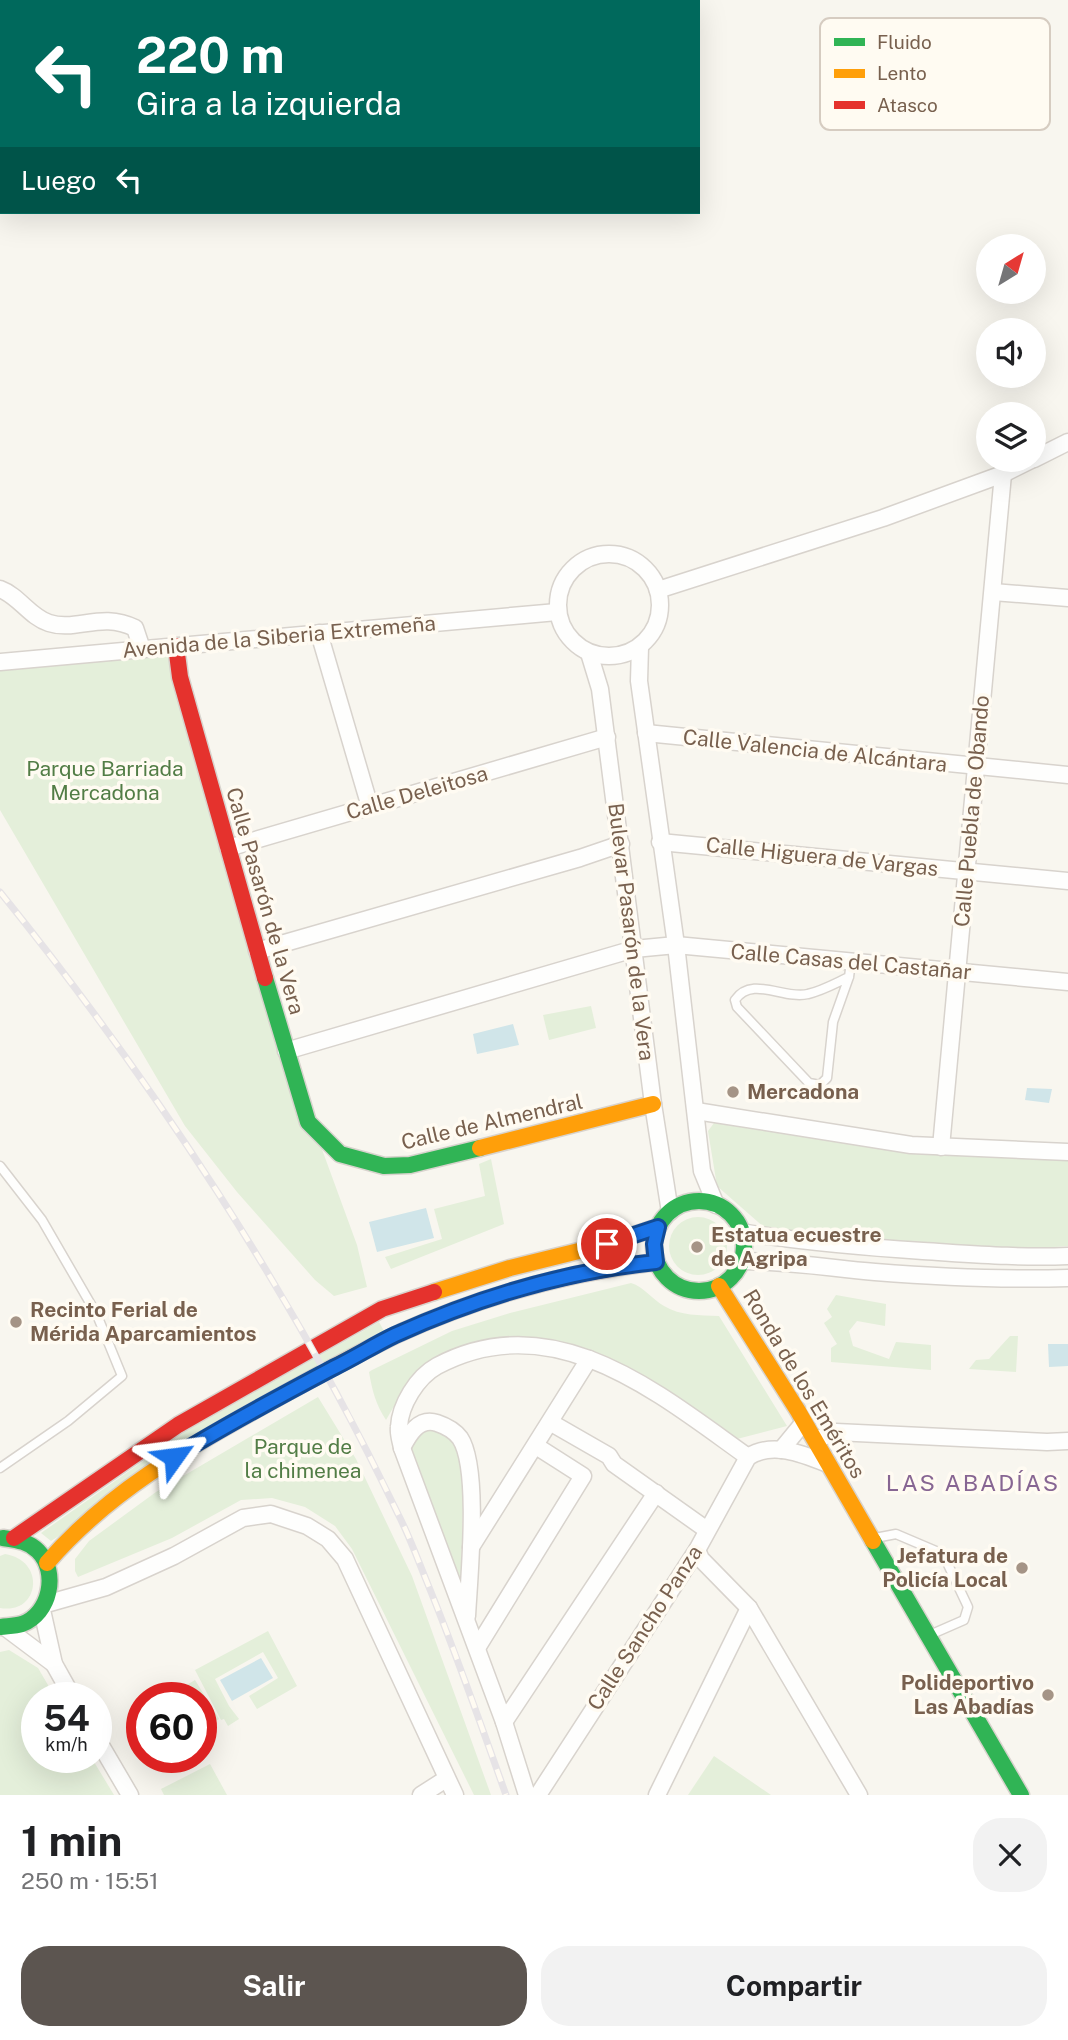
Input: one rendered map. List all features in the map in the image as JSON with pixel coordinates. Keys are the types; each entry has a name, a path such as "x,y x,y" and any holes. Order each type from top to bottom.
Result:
{"main road":[{"name":"Calle Pasarón de la Vera","path":"176,646 180,677 308,1122 340,1154"},
{"name":"Calle de Almendral","path":"340,1154 384,1166 410,1165 653,1104"},
{"path":"692,1202 716,1205 732,1216 741,1232 744,1247 741,1261 736,1272 719,1286 695,1291 682,1288 662,1273 656,1262 654,1244 658,1227 670,1212 692,1202"},
{"path":"7,1536 64,1506 133,1454 178,1425 382,1309 510,1268 607,1244 658,1227"},
{"path":"47,1563 80,1526 140,1479 192,1446 393,1336 459,1310 561,1277 611,1266 656,1262"},
{"name":"Ronda de los Eméritos","path":"719,1286 815,1440 1021,1795"},
{"path":"3,1627 26,1623 44,1607 51,1581 47,1563 33,1547 7,1536"}],"street":[{"path":"1046,453 1068,442"},
{"path":"658,590 883,518 1007,472"},
{"name":"Calle Puebla de Obando","path":"941,1147 1003,474"},
{"path":"620,555 637,562 650,574 658,590 659,617 652,634 640,647 624,655 606,657 589,653 574,643 563,629 557,612 558,594 565,577 577,564 593,556 620,555"},
{"path":"0,589 50,623 108,620 124,623 135,628 142,649"},
{"path":"993,592 1068,598"},
{"name":"Avenida de la Siberia Extremeña","path":"0,662 557,612"},
{"path":"319,633 370,807"},
{"name":"Bulevar Pasarón de la Vera","path":"640,647 639,681 676,945 702,1171 716,1205"},
{"name":"Bulevar Pasarón de la Vera","path":"589,653 600,689 607,737 653,1104 670,1212"},
{"name":"Calle Valencia de Alcántara","path":"646,733 1068,775"},
{"name":"Calle Deleitosa","path":"228,848 607,737"},
{"name":"Calle Higuera de Vargas","path":"660,842 1068,881"},
{"path":"257,951 621,844"},
{"name":"Calle Casas del Castañar","path":"286,1051 634,950 676,945 850,970 957,972 1068,982"},
{"path":"696,1111 911,1145 1068,1152"},
{"path":"741,1232 782,1239 892,1249 1024,1258 1068,1256"},
{"path":"741,1261 779,1261 874,1272 1026,1279 1068,1278"},
{"path":"527,1795 504,1722 402,1448 399,1428 401,1413 412,1389 431,1369 472,1351 509,1346 554,1349 589,1359 639,1381 748,1457 760,1449 781,1450 803,1454 828,1464"},
{"path":"471,1546 589,1359"},
{"path":"402,1448 408,1435 418,1425 431,1421 448,1426 460,1438 470,1464 471,1546 467,1622"},
{"path":"781,1450 804,1422"},
{"path":"555,1425 609,1456 614,1464 707,1530"},
{"path":"815,1440 836,1432 1047,1443 1068,1441"},
{"path":"477,1648 583,1476 536,1446"},
{"name":"Calle Sancho Panza","path":"538,1795 697,1550 748,1457"},
{"path":"504,1722 656,1493"},
{"path":"64,1682 54,1664 44,1607 106,1587 174,1556 243,1518 271,1514 307,1526 328,1539 345,1559 454,1795"},
{"path":"697,1550 701,1559 749,1608 859,1795"},
{"path":"51,1581 80,1595"},
{"path":"657,1795 749,1608"},
{"path":"3,1627 54,1664"},
{"path":"112,1764 130,1795"},
{"path":"421,1795 446,1779"}],"lane":[{"path":"850,970 833,1022 827,1078 820,1085 809,1083 737,1007 735,1000 741,992 751,988 806,995 850,970"},
{"path":"0,1166 42,1220 97,1315 122,1377 68,1420 0,1468"},
{"path":"872,1539 896,1534 943,1554 968,1607 964,1620 929,1636"}],"green space":[{"name":"Parque Barriada Mercadona","path":"176,646 286,1051 357,1245 367,1287 334,1296 315,1280 237,1192 185,1126 0,810 0,662"},
{"path":"591,1006 596,1028 549,1040 543,1015"},
{"path":"714,1123 892,1151 1068,1160 1068,1246 957,1247 765,1228 717,1186 708,1131"},
{"path":"491,1159 504,1224 391,1269 385,1257 442,1239 434,1209 485,1196 479,1164"},
{"path":"698,1217 714,1222 722,1230 727,1246 722,1262 714,1270 698,1275 682,1270 674,1262 669,1246 674,1230 682,1222"},
{"path":"631,1283 677,1312 719,1316 787,1426 737,1439 660,1386 610,1358 560,1342 538,1340 508,1339 404,1389 386,1420 380,1409 370,1379 369,1372 372,1370 452,1331 510,1313"},
{"path":"836,1295 886,1304 885,1326 857,1321 849,1331 853,1346 889,1359 896,1342 931,1345 931,1370 831,1362 831,1348 837,1344 824,1323 832,1317 827,1309"},
{"path":"379,1322 384,1331 51,1541 41,1533 186,1431"},
{"path":"1010,1336 1018,1336 1016,1372 969,1369 976,1360 989,1359"},
{"name":"Parque de la chimenea","path":"318,1397 356,1459 412,1576 491,1795 474,1795 352,1549 335,1526 305,1507 272,1498 241,1500 172,1538 78,1577 75,1571 75,1559 89,1541 156,1492"},
{"path":"441,1428 457,1442 464,1467 461,1576 457,1577 410,1457 412,1441 424,1432"},
{"path":"5,1554 27,1566 32,1576 30,1596 23,1604 13,1608 0,1608 0,1556"},
{"path":"268,1631 297,1686 257,1709 249,1696 278,1678 263,1652 215,1679 217,1682 201,1682 195,1670"},
{"path":"9,1650 38,1668 46,1682 21,1682 21,1773 101,1773 114,1795 0,1795 0,1652"},
{"path":"217,1683 239,1719 228,1726 224,1719 221,1720 217,1712"},
{"path":"714,1756 771,1795 688,1795"},
{"path":"192,1773 215,1773 227,1795 164,1795 161,1789"}],"shaded area":[{"path":"513,1024 519,1045 477,1054 473,1034"},
{"path":"1027,1088 1052,1089 1049,1103 1025,1100"},
{"path":"426,1208 434,1238 377,1252 369,1222"},
{"path":"1048,1344 1068,1344 1068,1366 1049,1367"},
{"path":"261,1658 273,1678 232,1701 220,1680"}],"railway":[{"path":"0,892 57,964 165,1114 217,1191 313,1351 357,1432 406,1532 449,1639 506,1795"}],"traffic: fast":[{"path":"265,978 308,1122 340,1154 384,1166 410,1165 480,1148"},
{"path":"699,1201 716,1205 731,1214 740,1229 744,1246 740,1263 731,1278 716,1287 699,1291 682,1287 667,1278 658,1263 654,1246 658,1229 667,1214 682,1205 699,1201"},
{"path":"0,1627 22,1624 32,1619 45,1602 50,1581 48,1570 38,1551 26,1543 3,1538"},
{"path":"873,1541 1021,1795"}],"traffic: slow":[{"path":"480,1148 653,1104"},
{"path":"434,1292 510,1268 607,1244 658,1227"},
{"path":"719,1286 798,1411 873,1541"},
{"path":"47,1563 95,1515 177,1455 300,1385 402,1332"}],"traffic: jam":[{"path":"176,646 180,677 265,978"},
{"path":"402,1332 463,1307 526,1287 591,1272 656,1262"},
{"path":"14,1538 178,1425 382,1309 434,1292"}],"place":[{"name":"Mercadona","path":"733,1092"},
{"name":"Estatua ecuestre de Agripa","path":"697,1247"},
{"name":"Recinto Ferial de Mérida Aparcamientos","path":"16,1322"},
{"name":"Jefatura de Policía Local","path":"1022,1568"},
{"name":"Polideportivo Las Abadías","path":"1048,1695"}],"district":[{"name":"LAS ABADÍAS","path":"973,1483"}],"route":[{"path":"174,1457 393,1336 459,1310 561,1277 611,1266 656,1262 654,1244 658,1227 607,1244"}]}
